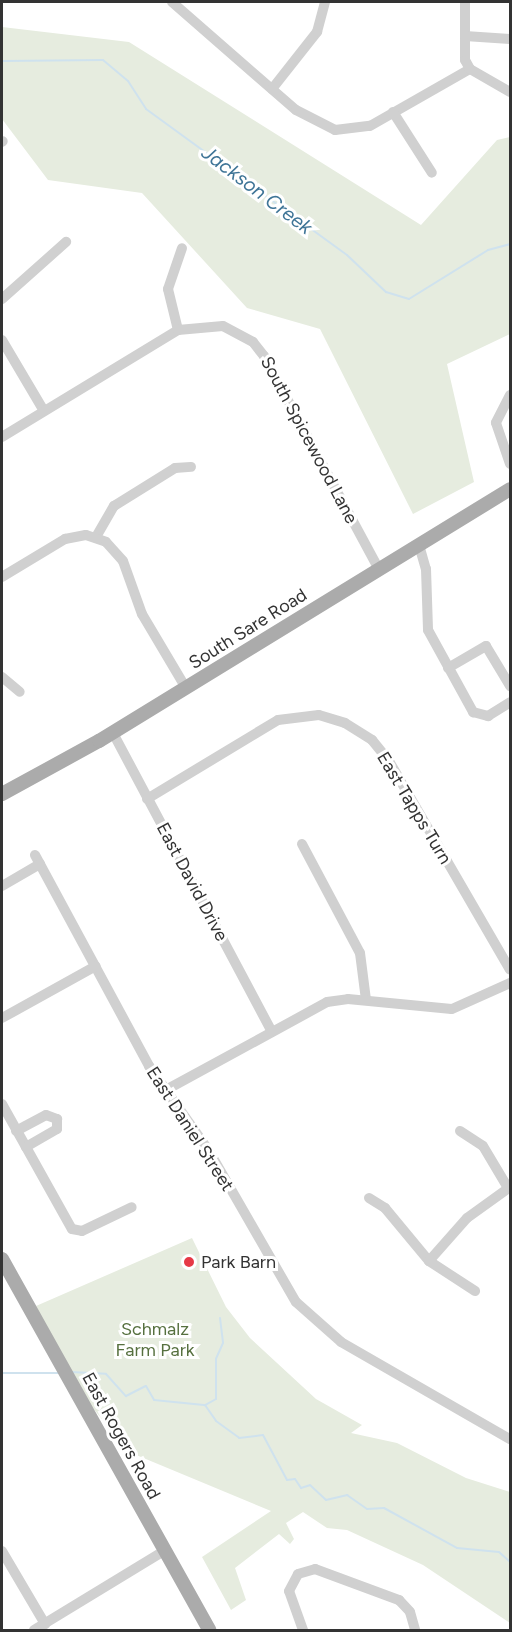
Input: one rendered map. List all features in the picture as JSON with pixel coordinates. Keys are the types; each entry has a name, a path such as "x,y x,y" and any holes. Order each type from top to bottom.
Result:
{"main road":[{"name":"South Sare Road","path":"2,794 112,733 510,489"},
{"name":"East Rogers Road","path":"2,1259 209,1630"}],"street":[{"path":"172,2 296,110 335,130 370,126 468,65"},
{"path":"272,89 317,32 325,2"},
{"path":"465,2 468,65"},
{"path":"465,36 510,39"},
{"path":"468,65 510,92"},
{"path":"393,112 432,173"},
{"path":"2,299 36,274 66,242"},
{"path":"178,330 168,289 182,248"},
{"name":"South Spicewood Lane","path":"2,437 178,330 223,326 259,348 379,570"},
{"path":"2,340 44,411"},
{"path":"510,395 496,423 510,464"},
{"path":"96,537 114,506 175,468 191,467"},
{"path":"2,577 65,538 96,537 123,561 142,614 186,688"},
{"path":"419,545 426,569 428,630 448,668 480,717 510,702"},
{"path":"448,668 486,646 510,686"},
{"path":"2,677 20,692"},
{"name":"East Tapps Turn","path":"147,799 278,720 319,715 345,723 372,740 389,761 510,970"},
{"name":"East David Drive","path":"112,733 271,1030"},
{"path":"302,844 360,953 366,1000"},
{"name":"East Daniel Street","path":"2,886 37,860 164,1091 209,1151 273,1269 310,1317 341,1342 510,1439"},
{"path":"2,1018 96,966"},
{"path":"164,1091 271,1030 327,1002 366,1000 452,1009 510,983"},
{"path":"2,1104 76,1231 132,1207"},
{"path":"16,1131 46,1115 57,1119 57,1129 26,1148"},
{"path":"429,1261 467,1218 509,1188 483,1146 460,1131"},
{"path":"369,1198 385,1208 429,1261 475,1291"},
{"path":"2,1551 45,1624"},
{"path":"34,1630 164,1551"},
{"path":"303,1630 289,1591 298,1574 315,1569 399,1600 410,1612 415,1630"}],"green space":[{"path":"2,27 129,42 421,225 497,140 510,137 510,334 447,364 474,482 413,514 320,329 247,308 142,193 48,180 2,119"},
{"name":"Schmalz Farm Park","path":"192,1238 226,1307 250,1338 316,1399 362,1425 351,1433 397,1443 466,1478 510,1492 510,1623 423,1565 347,1530 327,1528 303,1512 286,1523 294,1539 290,1544 279,1534 235,1568 246,1600 231,1610 202,1557 271,1511 129,1452 69,1379 36,1306"}],"waterway":[{"name":"Jackson Creek","path":"2,61 103,60 128,81 146,109 347,255 386,292 409,299 488,250 510,244"},
{"path":"220,1318 223,1343 216,1359 216,1399 205,1405 216,1421 239,1438 263,1435 287,1480 295,1479 301,1488 310,1485 326,1500 347,1495 367,1509 384,1508 457,1548 499,1552 510,1562"},
{"path":"71,1372 106,1374 126,1396 146,1386 154,1400 204,1405"},
{"path":"2,1373 58,1373"}],"place":[{"name":"Park Barn","path":"189,1262"}]}
